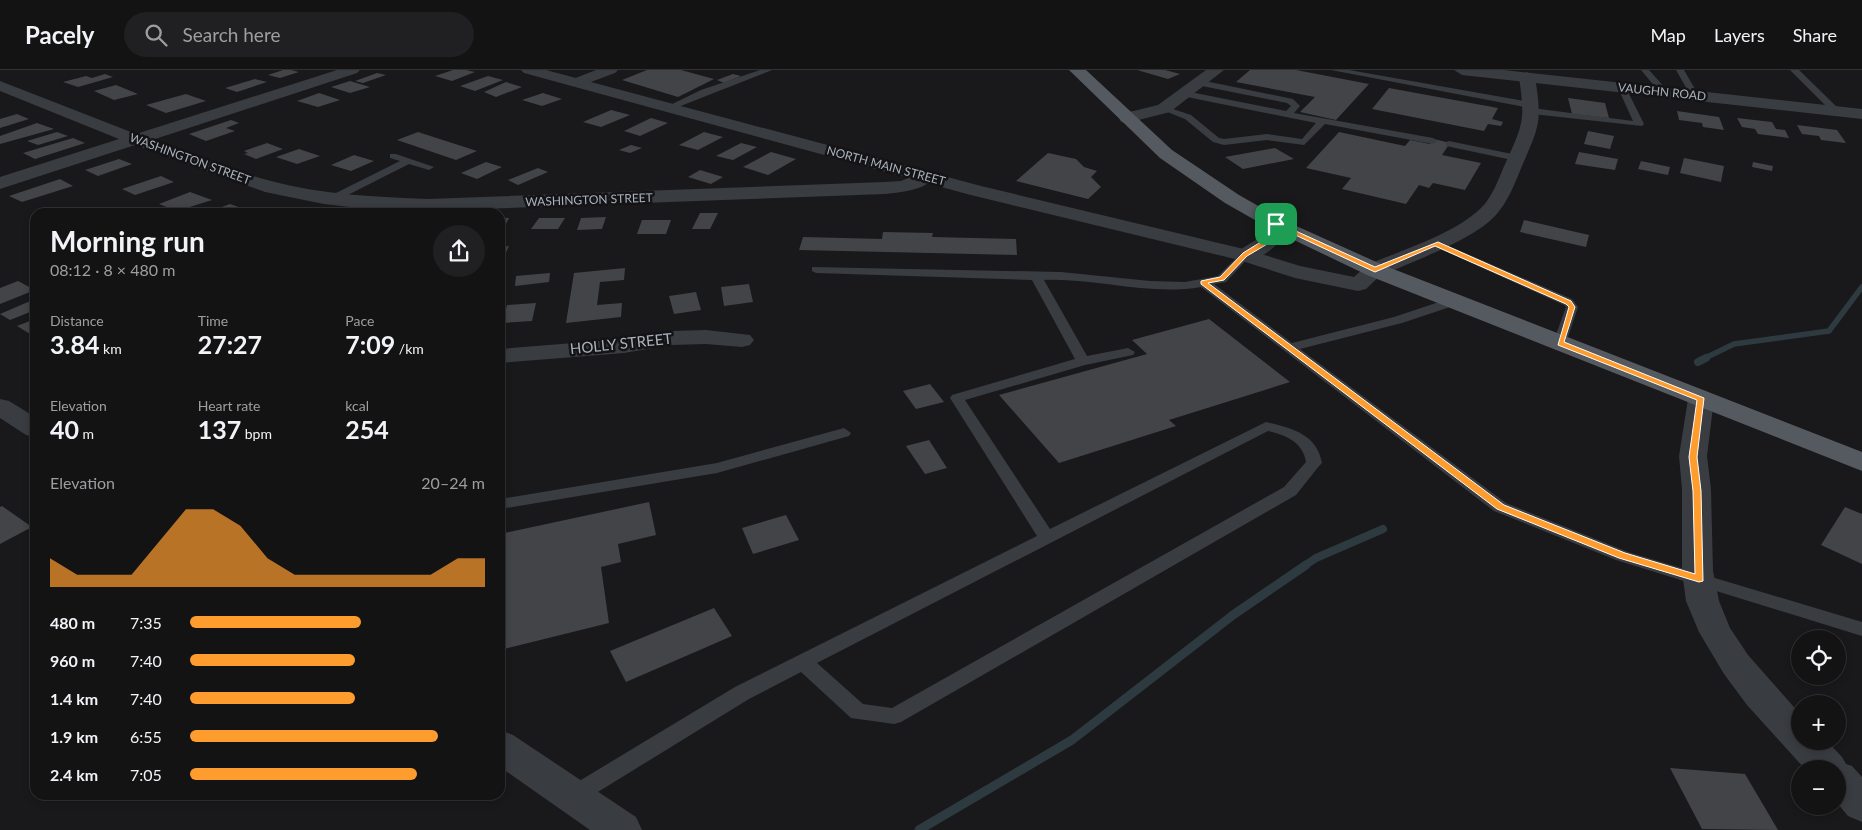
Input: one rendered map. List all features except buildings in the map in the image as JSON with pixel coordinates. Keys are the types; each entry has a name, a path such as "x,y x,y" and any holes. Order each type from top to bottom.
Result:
{"main road":[{"path":"1077,70 1166,154 1232,199 1276,224 1375,270 1862,462"}],"street":[{"path":"0,183 352,70"},
{"name":"NORTH MAIN STREET","path":"529,70 924,177 1116,226 1245,255 1295,272 1358,284 1375,270"},
{"path":"578,82 610,70"},
{"path":"1127,118 1164,109 1216,70"},
{"name":"VAUGHN ROAD","path":"1462,70 1862,114"},
{"path":"1375,270 1435,243 1476,222 1487,213 1498,199 1530,128 1531,108 1527,77"},
{"name":"WASHINGTON STREET","path":"0,86 134,139 265,186 332,199 445,208 876,189 905,186 924,177"},
{"path":"1245,255 1266,242 1276,224"},
{"name":"HOLLY STREET","path":"505,356 624,346 671,338 706,337 742,340"},
{"path":"1701,399 1693,457 1697,491 1699,579 1706,613 1725,651 1756,692 1791,729"},
{"path":"0,407 30,427"},
{"path":"505,749 622,830"},
{"path":"1811,750 1820,760"},
{"path":"1846,787 1862,804"}],"lane":[{"path":"670,107 704,92 768,70"},
{"path":"1335,70 1531,108 1638,124 1622,88"},
{"path":"1386,79 1391,70"},
{"path":"1645,70 1664,92"},
{"path":"1680,70 1695,96"},
{"path":"1794,70 1836,111"},
{"path":"1200,83 1290,101 1296,104 1288,114"},
{"path":"1185,94 1323,122 1433,141"},
{"path":"1164,109 1188,117 1216,140 1224,142 1267,137 1304,142 1323,122"},
{"path":"1449,144 1517,158"},
{"path":"393,156 429,167"},
{"path":"332,199 408,160"},
{"path":"1435,243 1568,302 1572,307 1560,343"},
{"path":"816,269 1036,278 1061,276 1150,285 1185,286 1222,279 1245,255"},
{"path":"1036,278 1083,361"},
{"path":"1203,282 1500,507 1622,556 1862,629"},
{"path":"1288,348 1398,320 1455,301"},
{"path":"1047,538 957,398 1083,361 1128,352"},
{"path":"572,796 742,693 1266,426 1300,436 1310,446 1314,463 1290,491 894,716 858,712 803,662"},
{"path":"505,503 717,468 844,433"}],"waterway":[{"path":"1703,359 1734,344 1829,331 1862,287"},
{"path":"1698,362 1706,358"},
{"path":"1304,566 1316,558 1383,529"},
{"path":"919,830 1072,740 1233,615 1306,565"}],"route":[{"path":"1276,224 1375,270 1408,257 1435,243 1568,302 1572,307 1560,343 1701,399 1693,457 1697,491 1699,579 1622,556 1500,507 1215,293 1203,282 1222,279 1245,255 1266,242 1273,233 1276,224"}]}
